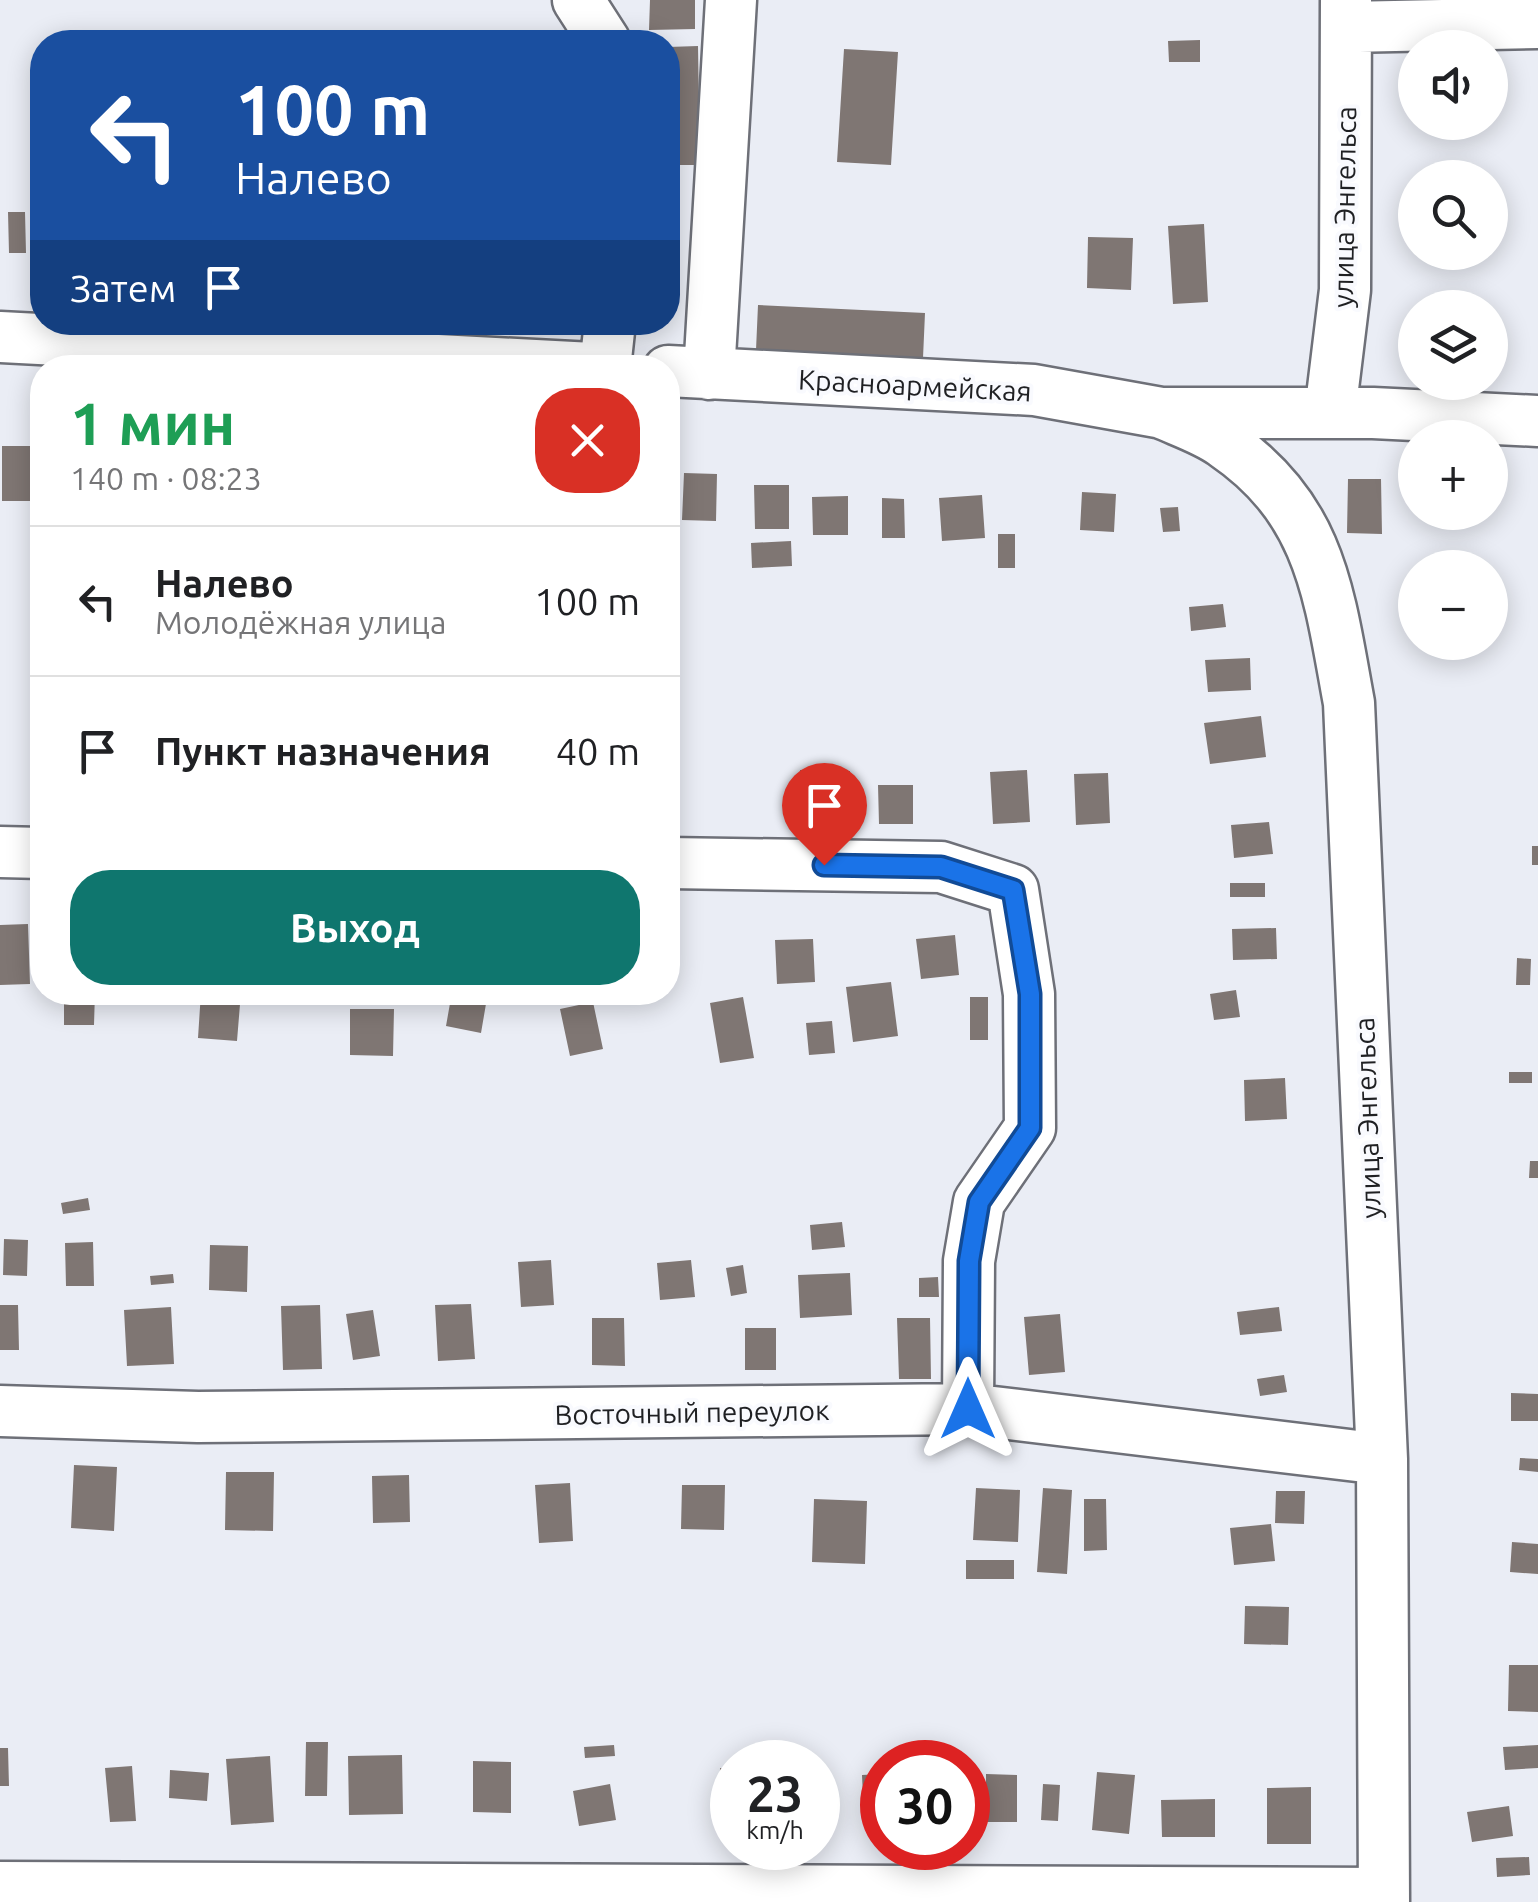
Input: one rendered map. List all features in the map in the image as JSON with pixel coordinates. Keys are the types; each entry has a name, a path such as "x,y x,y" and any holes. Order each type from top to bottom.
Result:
{"street":[{"path":"578,0 597,30"},
{"path":"688,373 732,0"},
{"path":"1346,14 1538,23"},
{"name":"улица Энгельса","path":"1330,413 1345,290 1346,14"},
{"path":"0,337 344,355"},
{"name":"Красноармейская","path":"688,373 1034,390 1162,413"},
{"path":"1162,413 1330,413 1538,421"},
{"name":"улица Энгельса","path":"1162,413 1222,440 1275,483 1310,537 1331,608 1349,704 1382,1459 1384,1897"},
{"path":"0,852 30,853"},
{"path":"680,863 941,867 1013,890 1030,994 1030,1128 979,1202 969,1261 968,1409"},
{"name":"Восточный переулок","path":"0,1412 198,1416 968,1409 1382,1459"},
{"path":"0,1887 1384,1897"}],"building":[{"path":"650,0 695,0 695,29 649,30"},
{"path":"1200,40 1200,62 1169,62 1168,41"},
{"path":"698,46 700,165 680,165 680,47"},
{"path":"844,49 898,52 891,165 837,162"},
{"path":"8,212 25,212 26,253 9,253"},
{"path":"1204,224 1208,302 1173,304 1168,226"},
{"path":"1088,237 1133,238 1131,290 1087,288"},
{"path":"758,305 925,313 923,358 756,350"},
{"path":"2,446 30,446 30,501 2,501"},
{"path":"684,473 717,474 716,521 682,520"},
{"path":"1348,479 1381,479 1382,534 1347,533"},
{"path":"754,485 789,485 789,529 755,529"},
{"path":"1082,492 1116,494 1114,532 1080,530"},
{"path":"982,495 985,538 942,541 939,498"},
{"path":"848,496 848,535 813,535 812,497"},
{"path":"882,498 904,499 905,538 882,538"},
{"path":"1178,507 1180,531 1163,532 1160,508"},
{"path":"998,534 1015,534 1015,568 998,568"},
{"path":"791,541 792,566 752,568 751,543"},
{"path":"1223,604 1226,627 1191,631 1189,607"},
{"path":"1250,658 1251,690 1208,692 1205,660"},
{"path":"1261,716 1266,757 1210,764 1204,723"},
{"path":"800,770 850,771 848,819 799,817"},
{"path":"1027,770 1030,822 993,824 990,772"},
{"path":"1108,773 1110,823 1076,825 1074,774"},
{"path":"878,785 913,785 913,824 879,824"},
{"path":"1269,822 1273,854 1234,858 1231,825"},
{"path":"1532,846 1538,846 1538,865 1532,865"},
{"path":"1230,883 1265,883 1265,897 1230,897"},
{"path":"28,924 30,984 0,985 0,925"},
{"path":"1276,928 1277,959 1233,960 1232,929"},
{"path":"955,935 959,975 921,979 916,939"},
{"path":"813,939 815,982 777,984 775,940"},
{"path":"1517,958 1531,959 1530,985 1516,985"},
{"path":"891,982 898,1036 853,1042 846,987"},
{"path":"1236,990 1240,1017 1214,1020 1210,994"},
{"path":"743,997 754,1058 720,1063 710,1003"},
{"path":"970,997 988,997 988,1040 970,1040"},
{"path":"64,1005 95,1005 94,1025 64,1025"},
{"path":"200,1005 240,1005 237,1041 198,1038"},
{"path":"450,1005 486,1005 481,1033 446,1026"},
{"path":"594,1005 603,1049 570,1056 560,1009"},
{"path":"350,1009 394,1009 393,1056 350,1055"},
{"path":"832,1021 835,1053 809,1055 806,1023"},
{"path":"1509,1072 1532,1072 1532,1083 1509,1083"},
{"path":"1285,1078 1287,1119 1245,1121 1244,1080"},
{"path":"1530,1161 1538,1161 1538,1178 1529,1178"},
{"path":"88,1198 90,1210 63,1214 61,1203"},
{"path":"842,1222 845,1247 812,1250 810,1225"},
{"path":"4,1239 28,1240 27,1276 3,1275"},
{"path":"93,1242 94,1286 66,1286 65,1243"},
{"path":"210,1245 248,1246 247,1292 209,1290"},
{"path":"551,1260 554,1305 521,1307 518,1262"},
{"path":"691,1260 695,1297 660,1300 657,1263"},
{"path":"743,1265 747,1293 731,1296 726,1268"},
{"path":"850,1273 852,1315 800,1318 798,1275"},
{"path":"173,1274 174,1283 151,1285 150,1276"},
{"path":"938,1277 939,1297 919,1297 919,1278"},
{"path":"471,1304 475,1359 438,1361 435,1305"},
{"path":"0,1305 18,1305 19,1350 0,1350"},
{"path":"320,1305 322,1369 283,1370 281,1306"},
{"path":"171,1307 174,1364 127,1366 124,1310"},
{"path":"1279,1307 1282,1331 1240,1335 1237,1312"},
{"path":"373,1310 380,1356 353,1360 346,1314"},
{"path":"1060,1314 1065,1372 1029,1375 1024,1317"},
{"path":"592,1318 624,1318 625,1366 592,1365"},
{"path":"897,1318 930,1318 931,1379 899,1379"},
{"path":"745,1328 776,1328 776,1370 745,1370"},
{"path":"1284,1375 1287,1392 1260,1396 1257,1379"},
{"path":"1511,1393 1538,1394 1538,1421 1511,1421"},
{"path":"1520,1458 1538,1459 1538,1472 1519,1470"},
{"path":"74,1465 117,1467 114,1531 71,1528"},
{"path":"226,1472 274,1472 273,1531 225,1530"},
{"path":"409,1475 410,1522 373,1523 372,1476"},
{"path":"570,1483 573,1541 539,1543 535,1485"},
{"path":"682,1485 725,1485 724,1530 681,1529"},
{"path":"976,1488 1020,1490 1018,1542 973,1540"},
{"path":"1043,1488 1072,1490 1067,1574 1037,1572"},
{"path":"1276,1491 1305,1491 1304,1524 1275,1523"},
{"path":"814,1499 867,1501 865,1564 812,1562"},
{"path":"1084,1499 1106,1499 1107,1550 1084,1551"},
{"path":"1271,1524 1275,1561 1234,1565 1230,1528"},
{"path":"1512,1542 1538,1544 1538,1574 1510,1572"},
{"path":"966,1560 1014,1560 1014,1579 966,1579"},
{"path":"1245,1606 1289,1607 1288,1645 1244,1644"},
{"path":"1509,1665 1538,1665 1538,1712 1508,1711"},
{"path":"306,1742 328,1742 327,1796 305,1796"},
{"path":"614,1745 615,1756 585,1758 584,1747"},
{"path":"1538,1745 1538,1768 1505,1770 1503,1747"},
{"path":"0,1748 8,1748 9,1786 0,1786"},
{"path":"402,1755 403,1814 349,1815 348,1756"},
{"path":"270,1756 274,1822 231,1825 226,1759"},
{"path":"473,1761 511,1762 511,1813 473,1812"},
{"path":"132,1766 136,1821 110,1822 105,1768"},
{"path":"170,1770 209,1773 207,1801 169,1798"},
{"path":"1097,1772 1135,1775 1129,1834 1092,1830"},
{"path":"990,1774 1017,1775 1017,1822 990,1822"},
{"path":"610,1784 616,1820 579,1826 573,1791"},
{"path":"1043,1784 1060,1785 1058,1821 1041,1820"},
{"path":"1311,1787 1311,1844 1267,1844 1267,1788"},
{"path":"1215,1799 1215,1837 1162,1837 1161,1800"},
{"path":"1509,1806 1513,1836 1472,1842 1467,1812"},
{"path":"1529,1857 1530,1875 1497,1877 1496,1858"}],"route":[{"path":"824,865 941,867 1013,890 1030,994 1030,1128 979,1202 969,1261 968,1409"}]}
